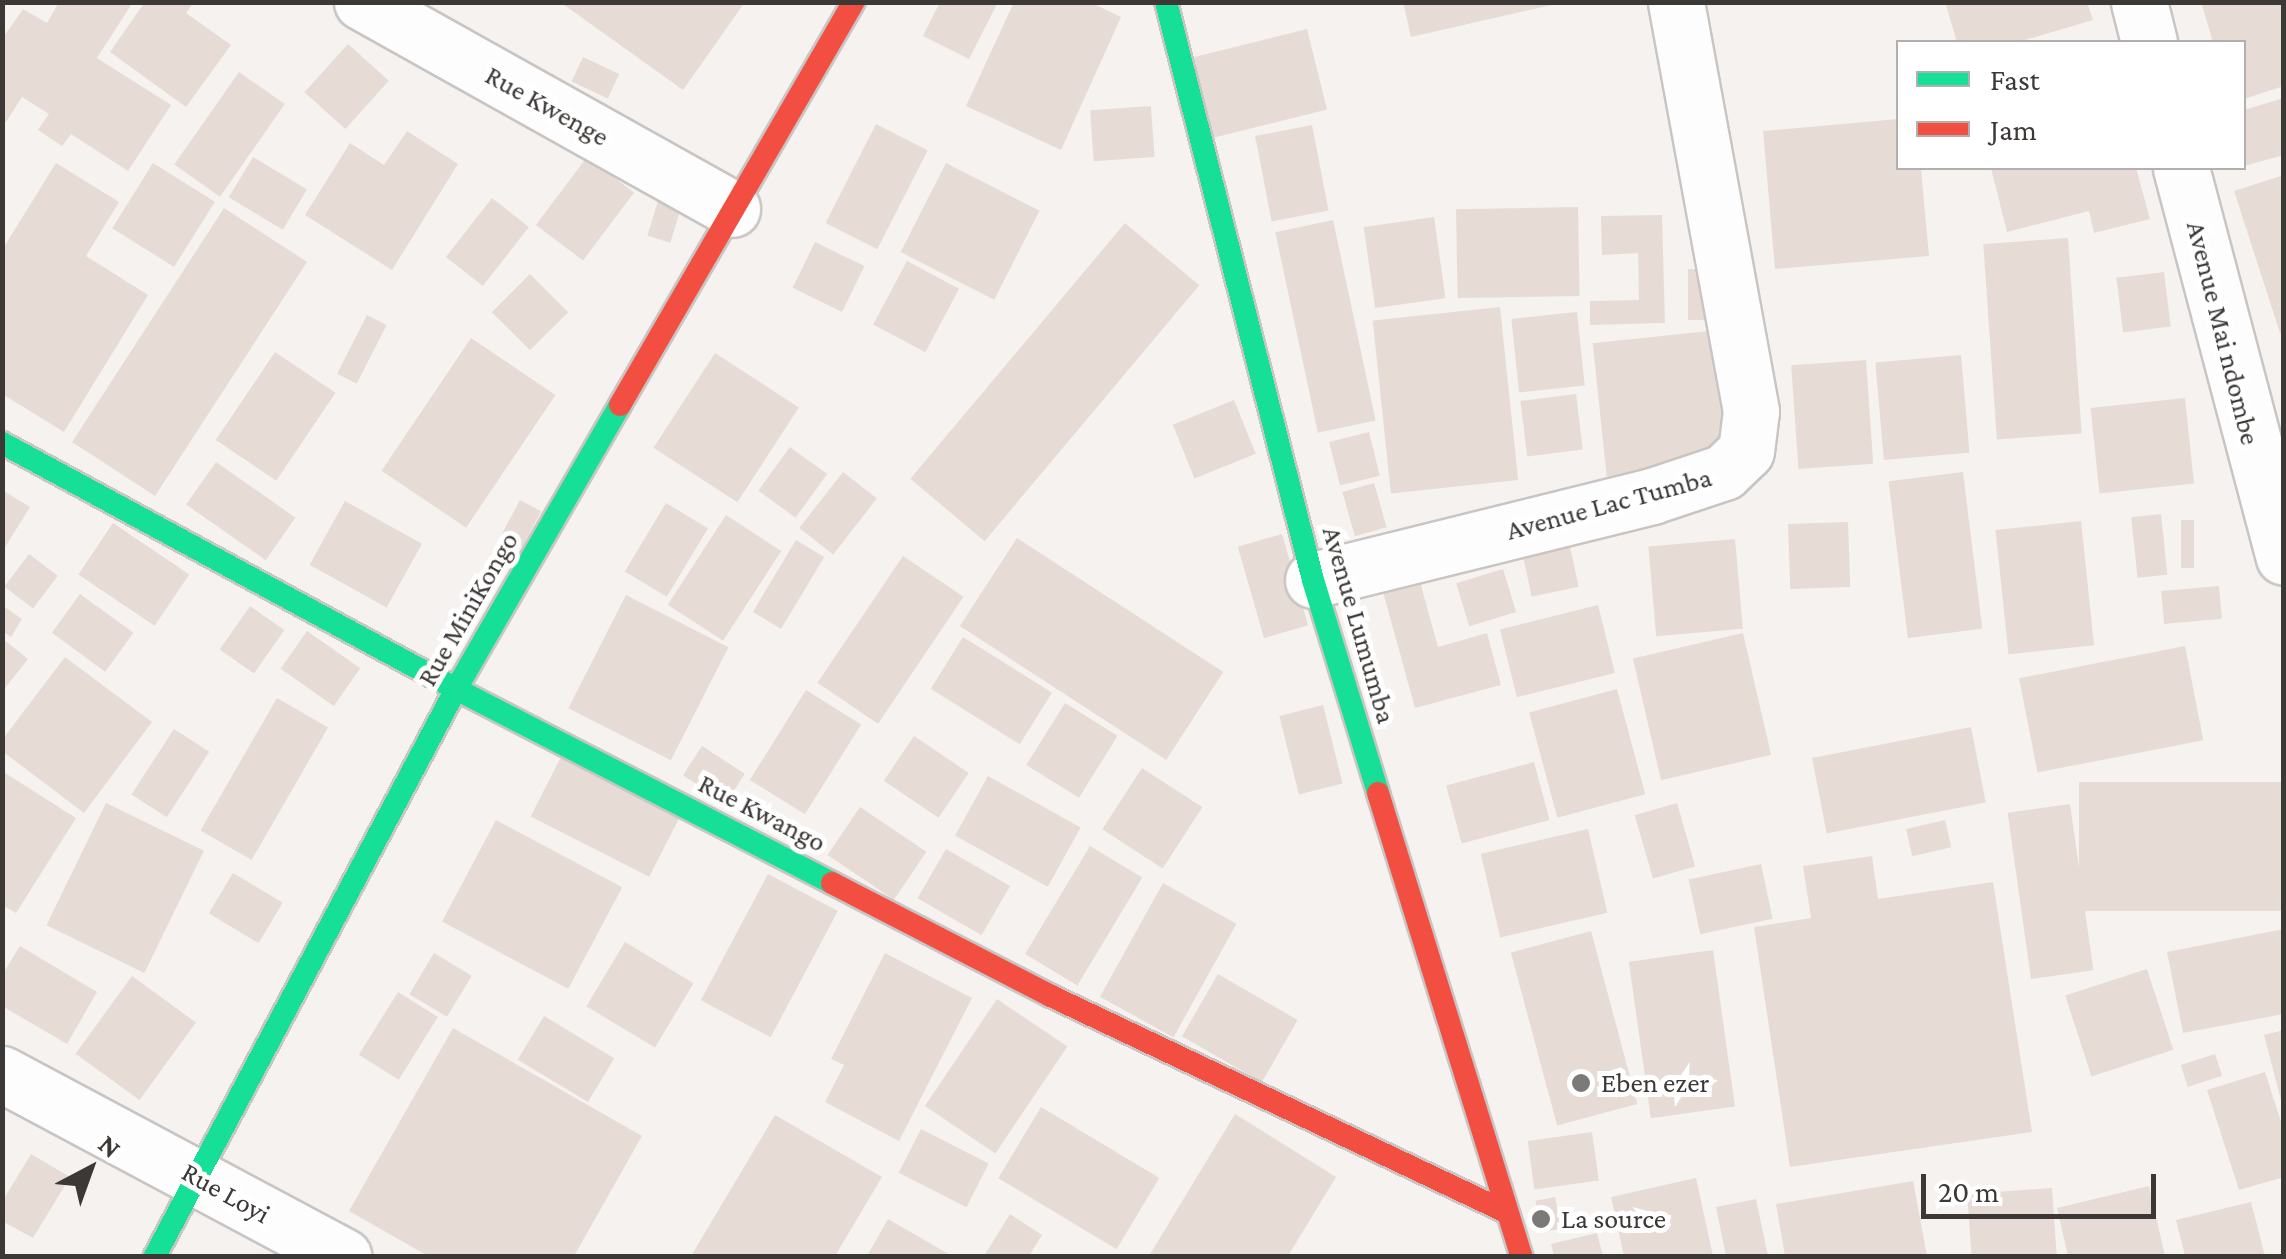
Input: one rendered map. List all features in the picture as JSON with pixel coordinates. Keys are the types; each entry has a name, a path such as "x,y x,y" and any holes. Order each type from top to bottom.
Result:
{"street":[{"name":"Rue Kwenge","path":"362,2 732,209"},
{"name":"Rue MiniKongo","path":"155,1256 456,688 854,2"},
{"name":"Avenue Lumumba","path":"1166,2 1313,580 1521,1256"},
{"name":"Avenue Lac Tumba","path":"1313,580 1652,496 1724,472 1746,452 1751,412 1676,2"},
{"path":"2140,2 2150,40"},
{"name":"Avenue Mai ndombe","path":"2181,170 2261,391 2284,556"},
{"name":"Rue Kwango","path":"2,443 456,688 1051,996 1506,1212"},
{"name":"Rue Loyi","path":"2,1074 343,1256"}],"building":[{"path":"59,2 133,2 97,58 171,105 128,171 71,134 62,146 38,130 49,114 22,97 6,122 2,119 2,39 23,9 47,23"},
{"path":"145,2 194,2 186,13 231,45 186,107 110,52"},
{"path":"560,2 745,2 683,90"},
{"path":"940,2 998,2 969,59 923,36"},
{"path":"1014,2 1090,2 1121,17 1061,150 966,106"},
{"path":"1403,2 1556,2 1556,4 1411,37"},
{"path":"1945,2 2087,2 2093,20 2025,40 1956,40"},
{"path":"2201,2 2284,2 2284,86 2246,98 2246,40 2212,40"},
{"path":"1307,29 1327,110 1214,138 1193,57"},
{"path":"348,44 389,81 345,129 305,92"},
{"path":"583,57 619,74 608,98 572,81"},
{"path":"239,72 285,104 220,197 174,165"},
{"path":"2284,98 2284,155 2246,165 2246,109"},
{"path":"1151,106 1155,157 1094,161 1090,110"},
{"path":"1896,119 1896,170 1921,170 1929,256 1775,269 1763,131"},
{"path":"876,124 928,150 877,249 826,223"},
{"path":"1312,125 1329,210 1272,221 1255,136"},
{"path":"407,131 458,164 392,270 305,215 350,143 384,165"},
{"path":"253,157 307,189 283,230 229,197"},
{"path":"587,157 634,193 583,260 536,225"},
{"path":"56,163 119,202 86,256 148,295 64,432 2,394 2,250"},
{"path":"153,163 215,202 174,267 112,228"},
{"path":"946,163 1040,211 994,300 901,252"},
{"path":"1992,170 2137,170 2150,219 2094,233 2089,211 2007,232"},
{"path":"2284,175 2284,332 2280,333 2234,191"},
{"path":"662,188 685,195 670,243 647,236"},
{"path":"492,198 529,227 483,286 446,257"},
{"path":"1578,207 1580,296 1458,298 1456,209"},
{"path":"224,208 307,262 155,496 72,442"},
{"path":"1662,215 1665,323 1590,325 1590,301 1639,300 1638,253 1602,255 1601,216"},
{"path":"1434,217 1445,298 1375,308 1364,227"},
{"path":"1333,220 1376,421 1318,433 1275,232"},
{"path":"1125,223 1199,285 985,541 910,479"},
{"path":"2068,238 2082,434 1997,439 1983,244"},
{"path":"815,242 864,266 842,312 793,288"},
{"path":"907,261 959,289 925,352 873,325"},
{"path":"1688,269 1722,269 1722,320 1688,320"},
{"path":"2164,272 2171,327 2123,332 2116,278"},
{"path":"530,274 568,312 530,350 492,312"},
{"path":"1500,307 1518,480 1391,493 1373,320"},
{"path":"1577,312 1585,386 1519,392 1511,319"},
{"path":"367,315 387,325 357,384 337,374"},
{"path":"1718,330 1732,463 1607,476 1593,343"},
{"path":"471,338 556,395 466,528 382,471"},
{"path":"275,352 336,393 276,481 216,440"},
{"path":"715,353 799,407 737,502 653,448"},
{"path":"1961,355 1970,453 1884,460 1875,362"},
{"path":"1866,360 1873,464 1798,469 1791,365"},
{"path":"1576,394 1583,450 1527,456 1520,401"},
{"path":"2185,398 2194,484 2100,493 2091,408"},
{"path":"1234,400 1256,454 1195,479 1173,425"},
{"path":"1369,432 1380,476 1340,486 1329,442"},
{"path":"790,447 827,474 795,518 758,491"},
{"path":"216,462 295,518 266,560 186,505"},
{"path":"843,472 877,498 833,554 799,528"},
{"path":"1963,472 1982,629 1908,638 1889,481"},
{"path":"1374,483 1387,527 1355,536 1342,492"},
{"path":"2,490 30,507 2,552"},
{"path":"520,500 541,511 522,547 501,535"},
{"path":"345,501 422,544 387,608 310,565"},
{"path":"666,503 708,528 667,597 625,572"},
{"path":"2161,514 2167,575 2138,578 2131,517"},
{"path":"726,515 781,551 723,641 668,605"},
{"path":"2181,520 2194,520 2194,568 2181,568"},
{"path":"2081,521 2094,645 2009,654 1995,530"},
{"path":"1848,522 1850,587 1790,589 1788,524"},
{"path":"113,523 189,574 155,626 78,574"},
{"path":"1567,532 1579,587 1532,597 1520,542"},
{"path":"1282,534 1308,625 1264,638 1238,547"},
{"path":"1017,538 1223,672 1166,760 960,626"},
{"path":"1735,539 1743,629 1656,636 1648,547"},
{"path":"796,540 824,557 781,629 753,612"},
{"path":"29,554 58,576 33,608 4,587"},
{"path":"903,556 964,597 878,724 817,683"},
{"path":"1503,569 1516,612 1469,626 1456,583"},
{"path":"1417,571 1438,647 1487,633 1501,685 1415,708 1380,581"},
{"path":"2219,586 2222,619 2164,624 2161,591"},
{"path":"80,594 133,633 105,672 52,633"},
{"path":"626,595 728,647 671,760 568,708"},
{"path":"2,605 22,619 11,637 2,631"},
{"path":"1598,605 1615,673 1517,697 1500,629"},
{"path":"250,606 284,630 254,674 220,649"},
{"path":"307,631 360,668 334,706 281,669"},
{"path":"1743,633 1771,755 1661,780 1633,658"},
{"path":"963,637 1052,693 1020,744 931,689"},
{"path":"2,638 28,659 2,692"},
{"path":"2185,646 2203,740 2037,772 2019,678"},
{"path":"65,657 152,722 84,813 2,751 2,740"},
{"path":"1617,689 1645,794 1557,818 1529,713"},
{"path":"806,690 861,724 805,814 750,780"},
{"path":"277,698 328,728 252,860 200,831"},
{"path":"1065,703 1118,736 1079,798 1026,765"},
{"path":"1323,705 1343,784 1299,794 1279,716"},
{"path":"1971,727 1986,803 1827,833 1812,758"},
{"path":"174,729 209,752 167,817 132,794"},
{"path":"914,736 969,773 939,818 884,781"},
{"path":"702,746 745,774 726,803 683,775"},
{"path":"562,755 681,815 649,877 531,816"},
{"path":"1534,762 1550,820 1462,844 1446,786"},
{"path":"1142,768 1202,807 1163,868 1102,829"},
{"path":"2,771 76,818 16,913 2,905"},
{"path":"988,776 1081,827 1048,887 955,835"},
{"path":"2079,782 2284,782 2284,911 2079,911"},
{"path":"106,803 204,851 144,973 46,925"},
{"path":"1677,803 1695,866 1653,879 1635,815"},
{"path":"2070,804 2093,970 2031,979 2008,813"},
{"path":"860,807 926,852 894,900 828,855"},
{"path":"496,820 622,887 568,989 442,922"},
{"path":"1945,820 1951,847 1912,856 1906,829"},
{"path":"1588,829 1607,913 1500,938 1481,854"},
{"path":"1090,846 1142,877 1077,985 1025,954"},
{"path":"946,849 1010,886 982,935 918,898"},
{"path":"1872,856 1878,899 1993,882 2032,1132 1790,1167 1754,927 1811,918 1803,866"},
{"path":"1761,864 1773,919 1700,934 1689,879"},
{"path":"233,873 283,903 259,943 209,913"},
{"path":"768,874 838,911 771,1037 701,1000"},
{"path":"1163,883 1236,924 1173,1037 1100,997"},
{"path":"2284,929 2284,1014 2183,1033 2167,952"},
{"path":"1591,931 1637,1104 1557,1125 1511,952"},
{"path":"625,942 694,983 655,1047 586,1006"},
{"path":"20,946 97,992 67,1044 2,1006 2,975"},
{"path":"1713,950 1735,1106 1651,1118 1629,962"},
{"path":"434,953 472,976 447,1017 409,994"},
{"path":"885,953 972,998 899,1141 825,1102 844,1065 831,1059"},
{"path":"2147,969 2173,1050 2091,1076 2065,996"},
{"path":"1218,974 1298,1020 1262,1082 1182,1036"},
{"path":"132,976 196,1022 139,1100 76,1054"},
{"path":"398,992 438,1017 399,1080 359,1055"},
{"path":"997,999 1067,1047 995,1153 925,1106"},
{"path":"544,1016 614,1058 588,1102 518,1060"},
{"path":"453,1028 642,1136 574,1256 428,1256 349,1211"},
{"path":"2284,1030 2284,1104 2282,1104 2264,1035"},
{"path":"2215,1054 2222,1076 2188,1087 2181,1065"},
{"path":"2265,1072 2284,1131 2284,1177 2239,1190 2207,1090"},
{"path":"1041,1107 1159,1178 1117,1249 998,1178"},
{"path":"1235,1114 1336,1177 1288,1256 1149,1256"},
{"path":"775,1115 882,1177 835,1256 691,1256"},
{"path":"921,1129 989,1164 966,1207 899,1173"},
{"path":"1592,1132 1599,1181 1534,1190 1528,1141"},
{"path":"31,1154 70,1177 33,1238 2,1221 2,1202"},
{"path":"1696,1178 1713,1256 1624,1256 1611,1197"},
{"path":"1913,1181 1927,1256 1785,1256 1776,1204"},
{"path":"2149,1186 2165,1256 2068,1256 2057,1208"},
{"path":"2052,1188 2057,1256 1972,1256 1967,1194"},
{"path":"1555,1197 1561,1228 1541,1232 1535,1201"},
{"path":"1756,1199 1768,1256 1726,1256 1716,1207"},
{"path":"2251,1202 2265,1256 2185,1256 2176,1220"},
{"path":"1010,1214 1042,1235 1029,1256 984,1256"},
{"path":"888,1219 952,1256 867,1256"},
{"path":"1597,1233 1603,1256 1554,1256 1551,1244"}],"traffic: fast":[{"path":"1166,2 1313,580 1378,793"},
{"path":"155,1256 456,689 620,405"},
{"path":"2,443 456,689 832,883"}],"traffic: jam":[{"path":"620,405 854,2"},
{"path":"1378,793 1521,1256"},
{"path":"832,883 1051,996 1506,1212"}],"place":[{"name":"Eben ezer","path":"1581,1083"},
{"name":"La source","path":"1541,1219"}]}
